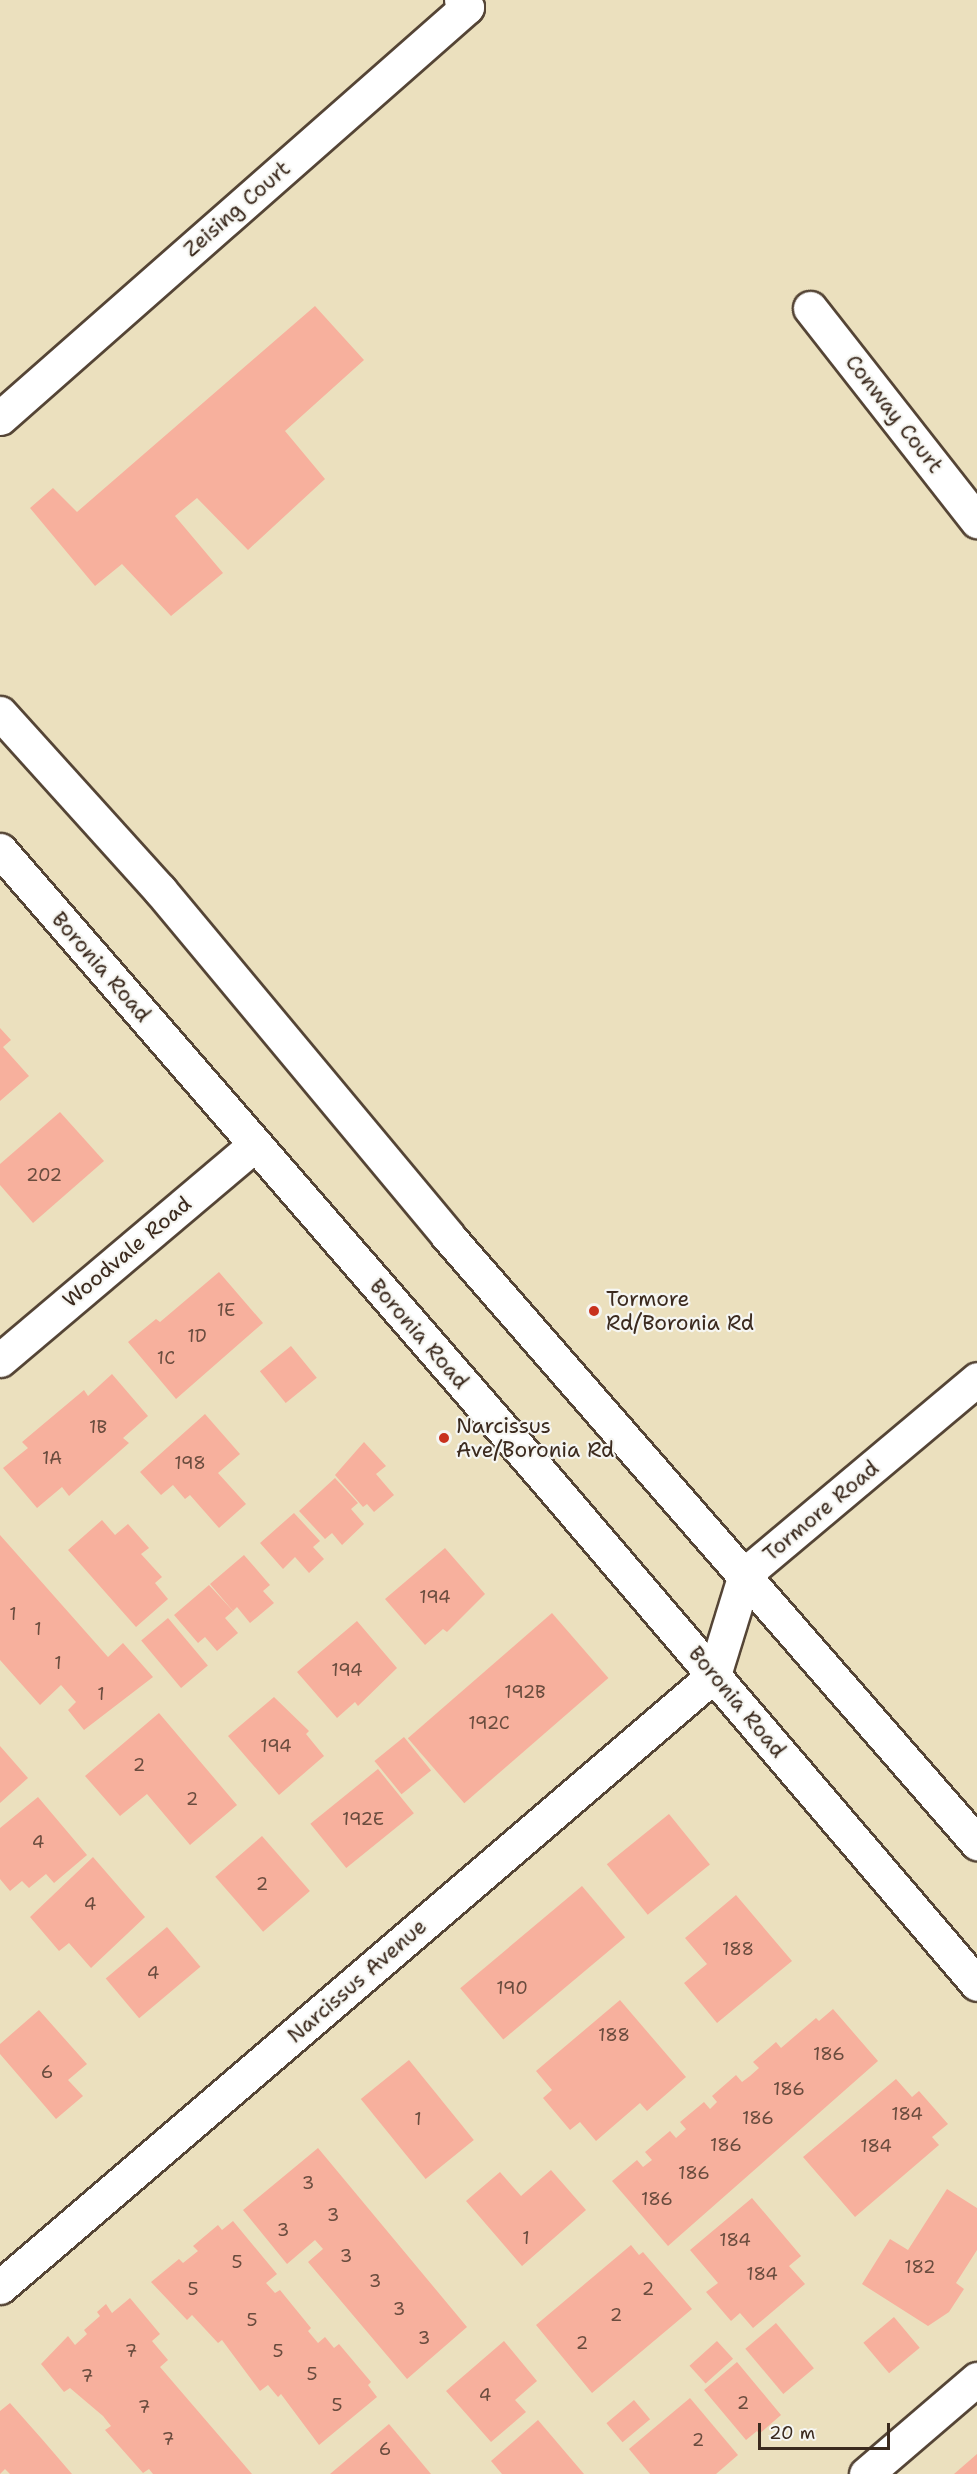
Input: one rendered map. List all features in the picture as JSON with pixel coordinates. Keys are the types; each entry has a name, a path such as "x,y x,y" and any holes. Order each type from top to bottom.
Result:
{"main road":[{"name":"Zeising Court","path":"0,418 467,7 461,0"},
{"name":"Conway Court","path":"810,308 977,521"},
{"path":"0,713 160,890 447,1235 977,1844"},
{"name":"Boronia Road","path":"0,850 714,1675 977,1984"},
{"name":"Woodvale Road","path":"0,1360 254,1144"},
{"name":"Tormore Road","path":"714,1675 745,1575 977,1379"},
{"name":"Narcissus Avenue","path":"0,2287 714,1675"},
{"path":"866,2474 977,2379"}],"building":[{"path":"315,306 364,360 285,431 325,479 248,550 197,498 175,516 223,573 171,616 122,564 95,586 30,508 53,488 77,512"},
{"path":"0,1028 11,1040 3,1047 29,1076 0,1101"},
{"path":"60,1112 104,1161 33,1223 0,1185 0,1164"},
{"path":"219,1272 263,1323 176,1399 128,1342 156,1319 160,1322"},
{"path":"291,1346 317,1378 286,1403 260,1371"},
{"path":"112,1374 148,1416 123,1438 129,1443 69,1496 62,1487 37,1508 3,1468 28,1448 22,1442 84,1390 88,1396"},
{"path":"205,1414 240,1454 218,1473 246,1504 219,1528 190,1495 185,1499 173,1485 161,1495 140,1472"},
{"path":"364,1442 386,1466 376,1474 394,1495 374,1512 367,1504 363,1507 335,1475"},
{"path":"335,1478 358,1503 351,1509 364,1524 342,1545 332,1533 325,1539 299,1511"},
{"path":"294,1513 320,1541 313,1547 324,1559 309,1573 295,1557 283,1569 260,1543"},
{"path":"102,1520 115,1535 128,1524 149,1548 141,1554 162,1577 155,1583 168,1599 136,1627 68,1550"},
{"path":"0,1535 108,1657 123,1643 153,1677 84,1730 68,1710 76,1702 61,1685 40,1705 0,1660"},
{"path":"445,1548 485,1594 447,1632 443,1629 425,1645 385,1599"},
{"path":"244,1555 270,1585 263,1591 274,1603 250,1623 237,1607 233,1611 210,1584"},
{"path":"209,1585 233,1611 225,1618 238,1633 217,1651 205,1637 198,1643 174,1615"},
{"path":"552,1613 608,1678 464,1803 408,1738"},
{"path":"168,1618 208,1665 181,1688 141,1640"},
{"path":"357,1621 397,1668 358,1706 355,1702 337,1718 297,1672"},
{"path":"274,1697 309,1731 306,1734 324,1756 279,1795 228,1736"},
{"path":"159,1713 237,1805 190,1845 147,1794 120,1816 85,1776"},
{"path":"404,1737 431,1770 402,1794 374,1761"},
{"path":"0,1746 28,1778 0,1803"},
{"path":"378,1769 414,1813 346,1868 310,1824"},
{"path":"38,1797 87,1855 54,1883 46,1874 29,1888 22,1881 10,1891 0,1879 0,1828"},
{"path":"669,1814 710,1865 648,1915 607,1864"},
{"path":"262,1836 310,1891 263,1932 215,1877"},
{"path":"93,1857 145,1917 91,1968 69,1943 59,1951 30,1917"},
{"path":"582,1886 625,1937 503,2040 460,1988"},
{"path":"736,1895 792,1961 717,2023 684,1983 707,1964 685,1938"},
{"path":"167,1927 200,1967 139,2018 106,1978"},
{"path":"620,2000 686,2077 647,2111 640,2103 596,2141 580,2122 570,2130 543,2098 552,2090 536,2071"},
{"path":"833,2009 878,2061 668,2246 612,2181 637,2160 643,2167 652,2160 645,2152 670,2131 676,2138 686,2129 680,2122 704,2102 710,2109 717,2102 712,2096 736,2075 742,2082 750,2076 759,2068 753,2062 776,2042 781,2048 816,2018 819,2021"},
{"path":"39,2010 87,2064 68,2080 83,2096 56,2119 0,2054 0,2044"},
{"path":"409,2060 474,2140 426,2179 361,2099"},
{"path":"896,2079 912,2097 919,2091 948,2124 932,2137 939,2145 855,2217 803,2157"},
{"path":"318,2148 467,2327 407,2379 308,2262 323,2249 315,2240 287,2264 243,2210"},
{"path":"551,2170 586,2210 522,2266 466,2201 500,2172 521,2196"},
{"path":"947,2189 977,2208 977,2250 956,2283 964,2289 949,2312 928,2326 862,2284 890,2239 908,2250"},
{"path":"752,2198 801,2256 789,2266 805,2284 753,2328 740,2313 731,2321 706,2292 718,2283 690,2250"},
{"path":"233,2221 277,2274 266,2283 275,2293 280,2290 311,2328 308,2331 318,2343 325,2337 334,2348 339,2344 371,2382 368,2385 377,2397 319,2445 281,2394 278,2397 268,2385 260,2391 222,2340 218,2343 192,2315 187,2320 151,2282 179,2259 183,2263 198,2251 193,2246 218,2225 222,2230"},
{"path":"631,2245 639,2255 643,2252 692,2309 592,2393 536,2325"},
{"path":"130,2298 160,2334 152,2341 168,2360 160,2367 252,2474 153,2474 149,2469 143,2473 105,2430 111,2426 103,2416 70,2388 64,2392 41,2364 68,2336 75,2345 87,2334 84,2330 100,2316 97,2312 106,2304 112,2313"},
{"path":"894,2317 920,2348 889,2373 863,2343"},
{"path":"776,2323 814,2368 783,2394 745,2349"},
{"path":"504,2341 537,2381 515,2400 526,2412 491,2442 446,2391"},
{"path":"717,2341 733,2359 706,2384 690,2366"},
{"path":"737,2362 781,2415 759,2434 757,2431 746,2440 704,2390"},
{"path":"690,2398 738,2455 716,2474 650,2474 629,2449"},
{"path":"634,2400 650,2419 622,2442 606,2423"},
{"path":"10,2403 72,2474 10,2474 5,2469 0,2474 0,2411"},
{"path":"538,2420 584,2474 502,2474 491,2461"},
{"path":"389,2424 431,2474 330,2474"},
{"path":"977,2454 977,2474 954,2474"}],"place":[{"name":"Tormore Rd/Boronia Rd","path":"594,1311"},
{"name":"Narcissus Ave/Boronia Rd","path":"444,1438"}]}
